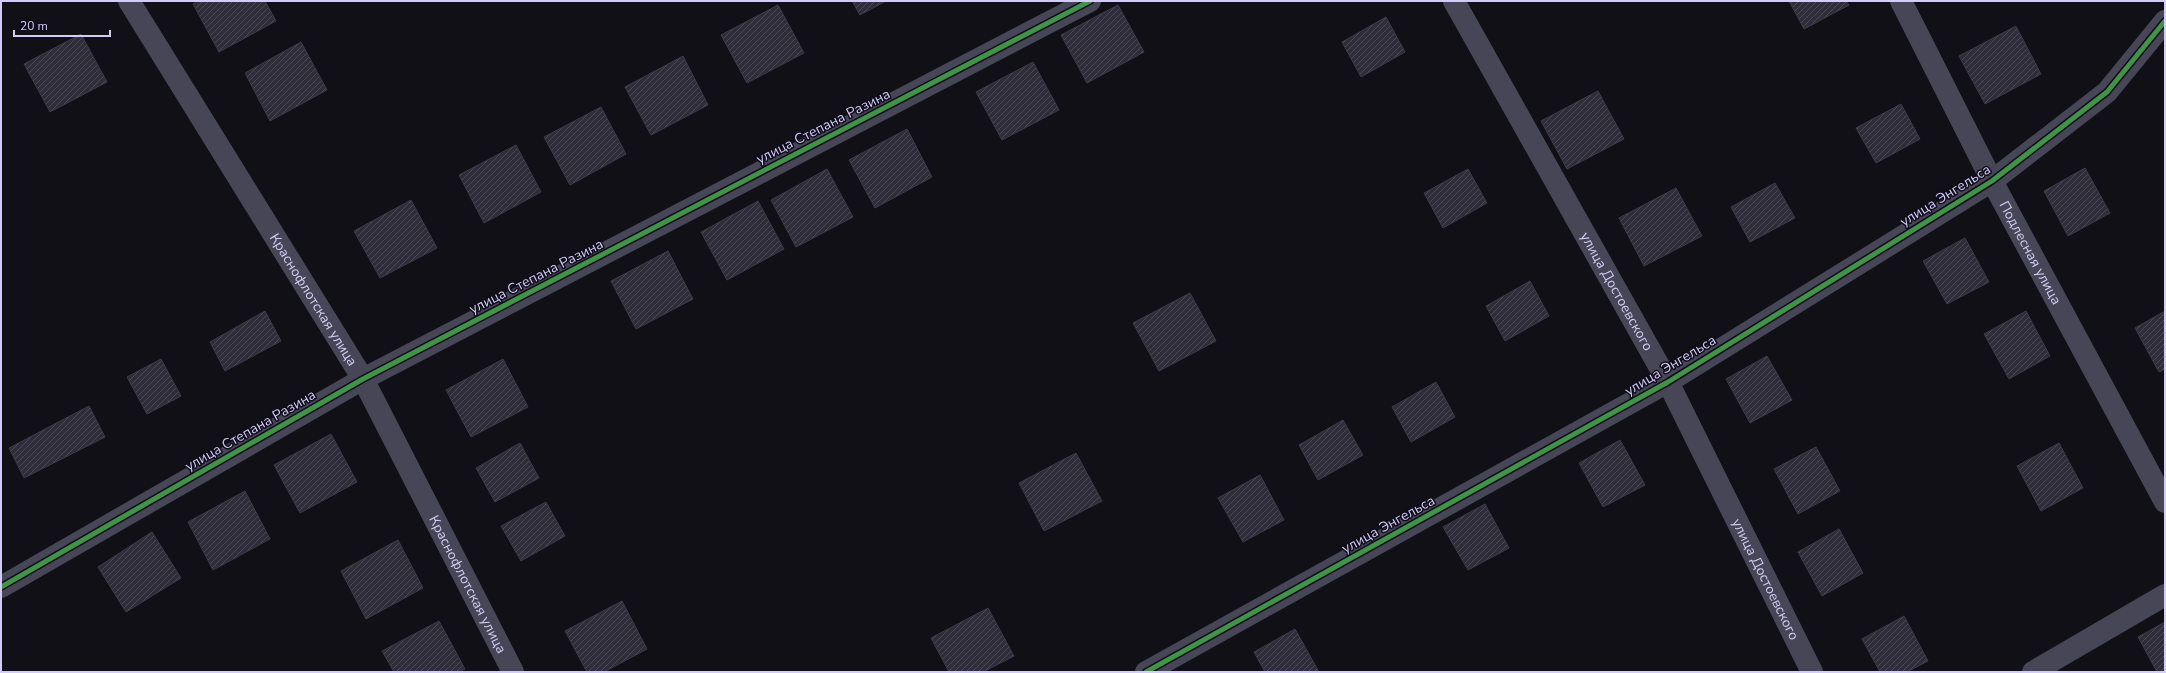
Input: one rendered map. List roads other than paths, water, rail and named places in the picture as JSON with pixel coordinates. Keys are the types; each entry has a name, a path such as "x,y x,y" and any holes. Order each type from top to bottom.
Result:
{"street":[{"name":"Краснофлотская улица","path":"129,1 363,379 512,672"},
{"name":"улица Степана Разина","path":"1,587 363,379 1090,1"},
{"name":"улица Достоевского","path":"1454,1 1668,382 1812,672"},
{"name":"Подлесная улица","path":"1901,1 1992,181 2165,502"},
{"name":"улица Энгельса","path":"1146,672 1668,382 1992,181 2107,92 2165,21"},
{"path":"2033,672 2165,595"}]}
